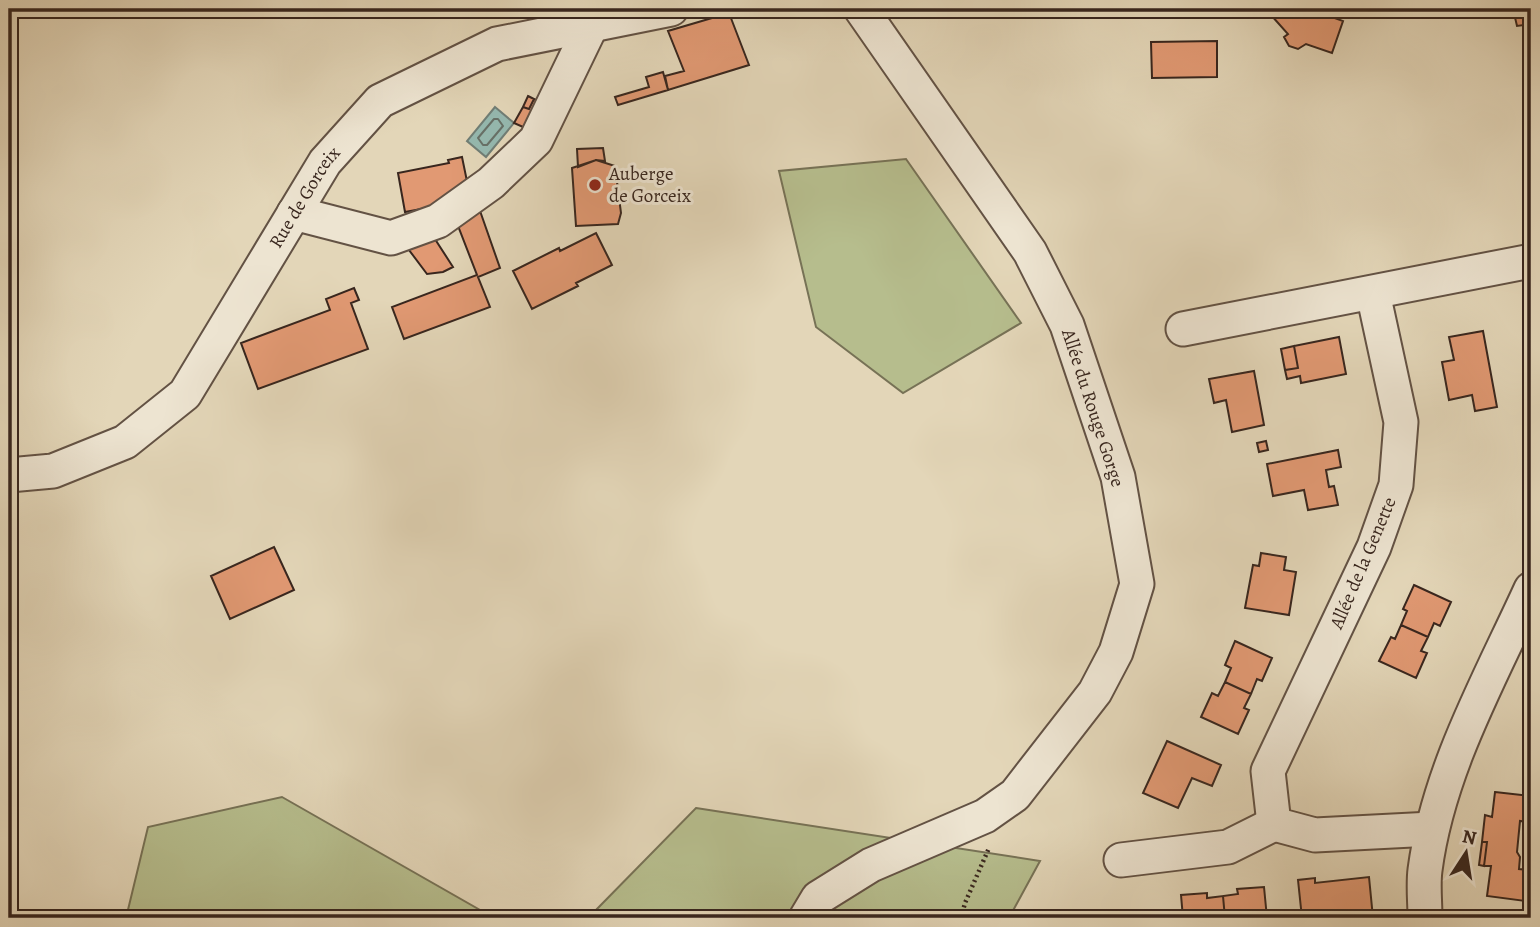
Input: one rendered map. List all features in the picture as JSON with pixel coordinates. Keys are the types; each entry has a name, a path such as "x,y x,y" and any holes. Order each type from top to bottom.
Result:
{"street":[{"name":"Rue de Gorceix","path":"9,475 52,471 125,442 184,394 325,162 380,101 497,44 671,9"},
{"name":"Allée du Rouge Gorge","path":"806,918 818,898 871,865 985,816 1015,795 1095,692 1116,652 1137,584 1118,477 1067,325 1030,252 861,9"},
{"path":"294,213 391,238 438,221 491,183 536,140 592,24"},
{"path":"1183,329 1531,261"},
{"name":"Allée de la Genette","path":"1274,824 1268,771 1374,547 1396,485 1401,422 1373,293"},
{"path":"1425,918 1425,873 1432,829 1454,758 1531,589"},
{"path":"1121,860 1228,847 1274,824 1315,835 1432,829"}],"path":[{"path":"961,918 990,847"}],"green space":[{"path":"906,159 1021,323 903,393 816,327 779,171"},
{"path":"282,797 494,918 126,918 148,827"},
{"path":"696,808 1040,861 1009,918 570,918 593,913"}],"water":[{"path":"495,107 514,123 486,157 467,141"}],"building":[{"path":"1278,9 1312,9 1314,11 1311,14 1320,17 1321,13 1343,21 1332,53 1306,44 1298,49 1289,46 1284,37 1288,34 1271,15"},
{"path":"1513,9 1531,9 1531,24 1517,26"},
{"path":"729,13 749,65 668,90 665,76 684,71 668,31"},
{"path":"1217,41 1217,77 1152,78 1151,42"},
{"path":"663,72 668,90 618,105 615,97 649,87 646,77"},
{"path":"528,96 534,99 529,109 523,107"},
{"path":"534,99 546,105 532,131 514,123 523,107 529,109"},
{"path":"603,148 605,161 596,160 578,167 577,149"},
{"path":"462,157 469,191 459,202 405,212 398,173 449,163 448,160"},
{"name":"Auberge de Gorceix","path":"596,160 615,166 621,213 618,224 576,226 572,168"},
{"path":"479,208 500,268 478,277 490,307 404,339 392,307 477,275 455,218"},
{"path":"596,233 612,265 532,309 513,271"},
{"path":"433,236 453,267 443,272 427,274 406,246"},
{"path":"354,288 359,300 351,303 368,349 258,389 241,343 330,310 326,299"},
{"path":"1483,331 1497,407 1475,411 1472,395 1449,400 1442,362 1454,360 1449,337"},
{"path":"1339,337 1346,374 1301,383 1300,376 1287,379 1285,370 1298,368 1294,346"},
{"path":"1294,346 1298,368 1285,370 1281,349"},
{"path":"1531,346 1531,380 1526,379"},
{"path":"1254,371 1264,425 1232,432 1226,400 1214,403 1209,379"},
{"path":"1266,441 1268,450 1259,452 1257,443"},
{"path":"1338,450 1341,467 1326,470 1329,487 1334,486 1338,505 1308,510 1304,490 1273,496 1267,464"},
{"path":"274,547 294,590 230,619 211,576"},
{"path":"1261,553 1286,557 1284,570 1296,572 1289,615 1245,608 1253,565 1259,566"},
{"path":"1414,585 1451,602 1440,626 1434,623 1428,637 1401,625 1407,611 1403,609"},
{"path":"1401,625 1428,637 1421,651 1427,653 1416,678 1379,661 1391,637 1395,639"},
{"path":"1235,641 1272,658 1262,681 1257,679 1251,694 1225,682 1231,668 1225,665"},
{"path":"1225,682 1251,694 1244,708 1249,710 1238,734 1201,717 1212,693 1218,696"},
{"path":"1167,741 1221,765 1212,786 1192,778 1178,808 1143,793"},
{"path":"1495,792 1530,796 1527,822 1520,821 1517,852 1520,857 1519,869 1529,870 1525,901 1487,896 1491,866 1484,866 1487,842 1482,842 1485,815 1492,817"},
{"path":"1482,842 1487,842 1484,866 1479,865"},
{"path":"1369,877 1373,918 1302,918 1298,880 1315,878 1315,883"},
{"path":"1264,887 1267,918 1225,918 1223,896 1238,894 1237,889"},
{"path":"1207,893 1207,898 1223,896 1225,918 1183,918 1181,895"},
{"path":"1113,914 1113,918 1081,918"}],"place":[{"name":"Auberge de Gorceix","path":"595,185"}]}
